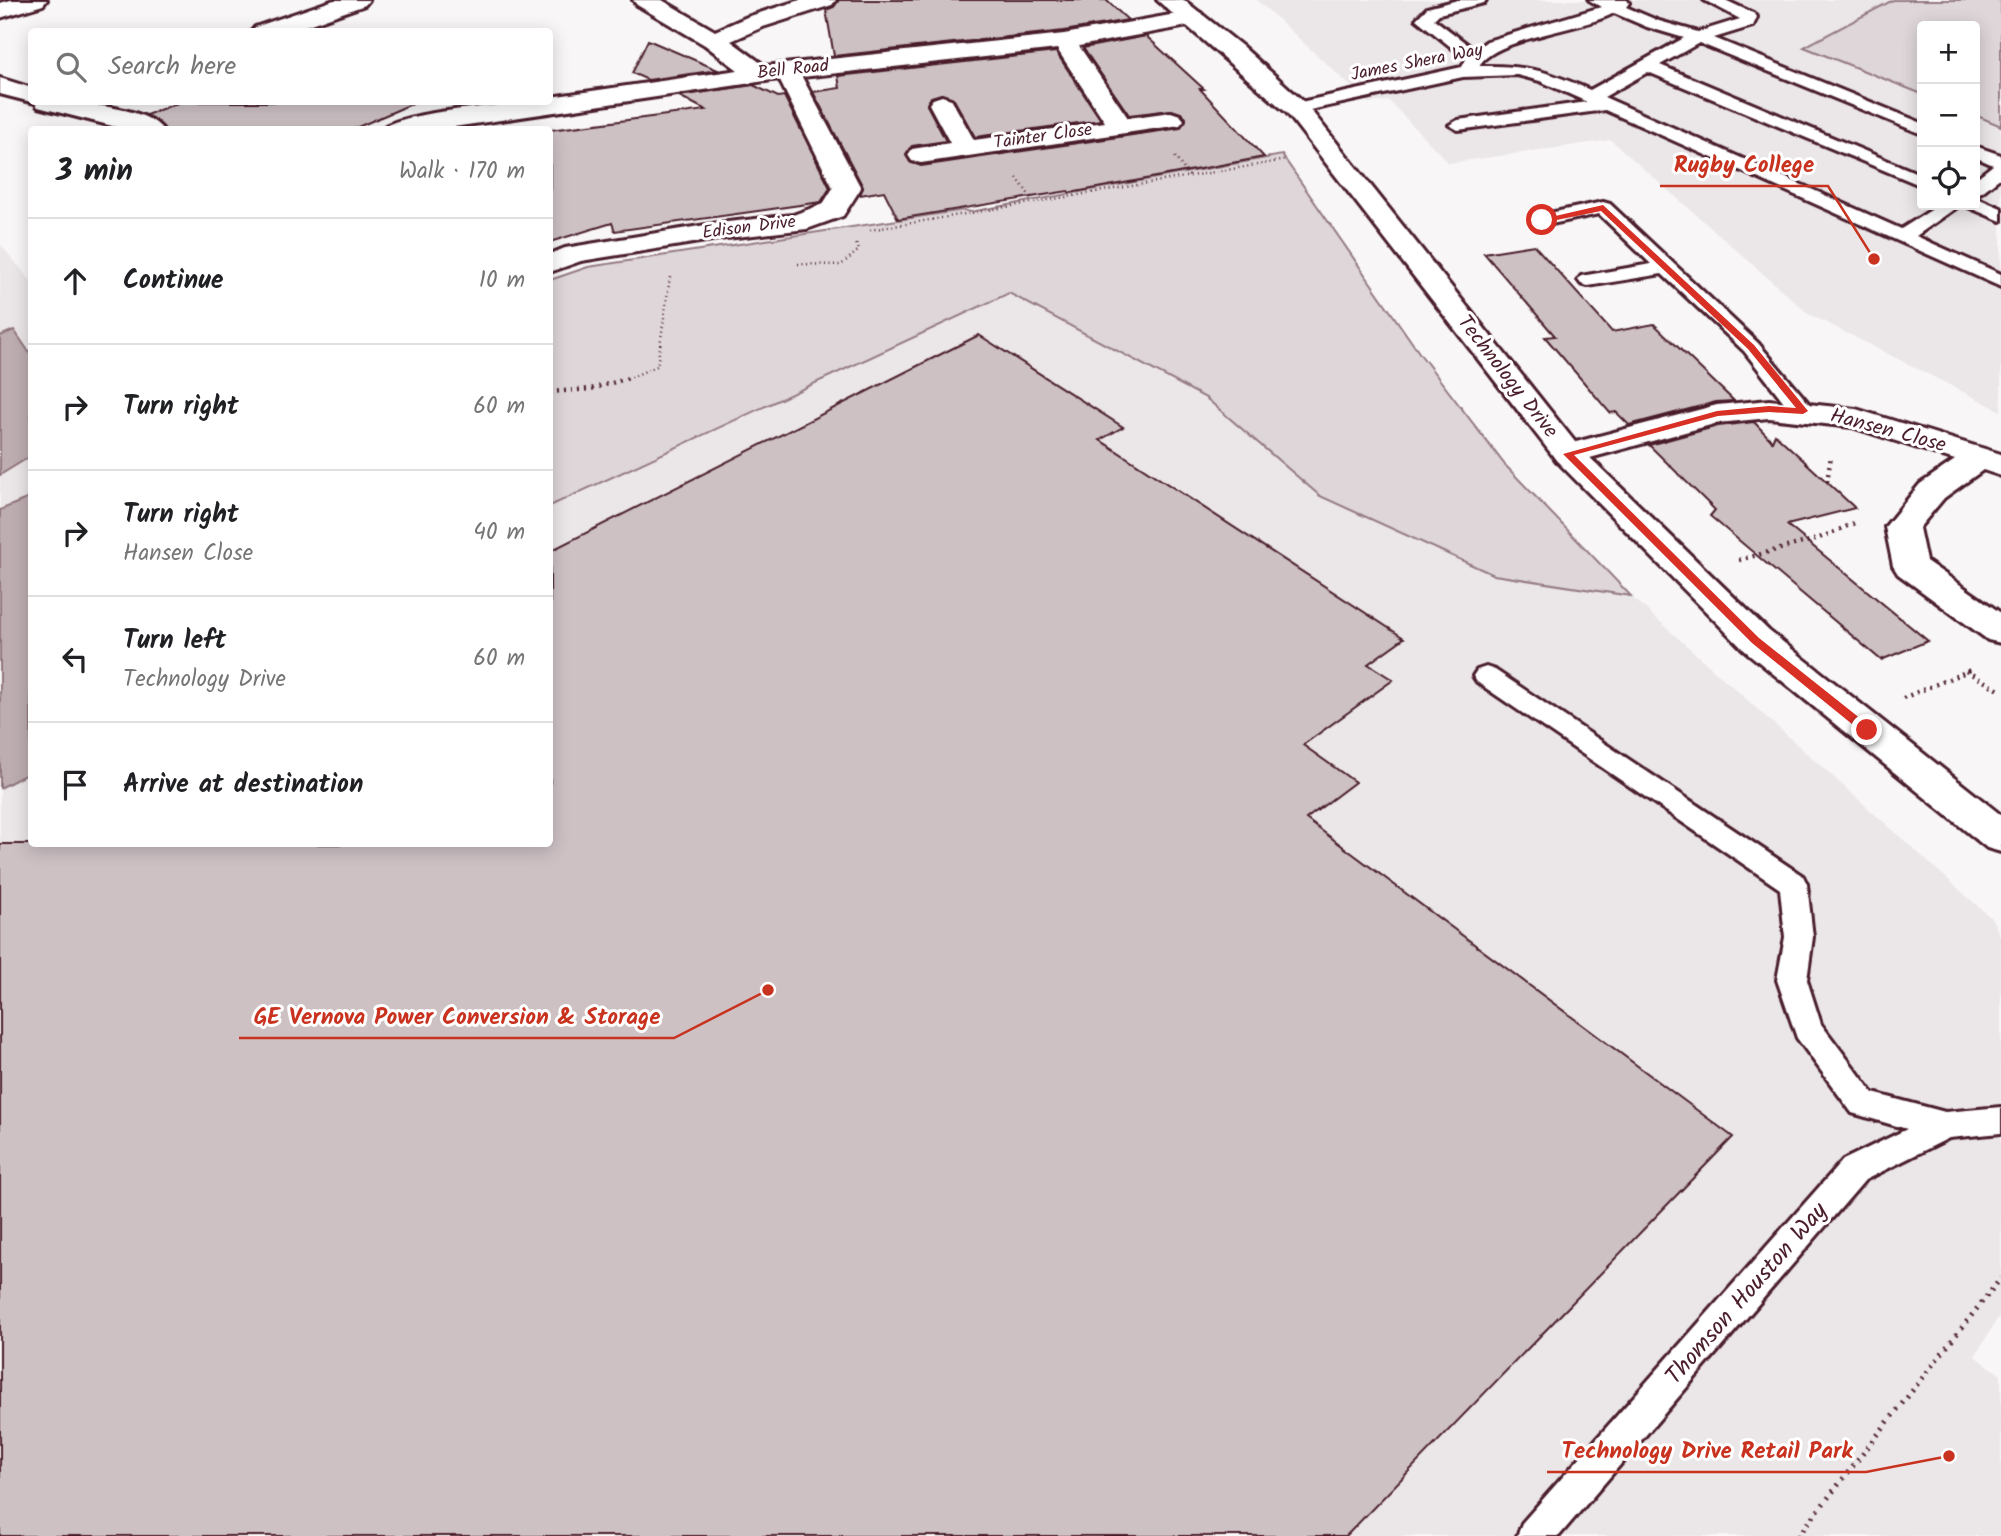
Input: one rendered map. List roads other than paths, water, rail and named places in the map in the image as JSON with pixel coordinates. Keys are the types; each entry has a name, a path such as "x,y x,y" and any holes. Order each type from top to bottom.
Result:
{"street":[{"path":"0,11 35,0"},
{"path":"275,28 358,0"},
{"path":"645,0 714,40 760,74"},
{"path":"714,40 755,22 824,0"},
{"name":"Bell Road","path":"553,104 760,74 1064,41 1181,9"},
{"name":"Technology Drive","path":"1181,9 1296,108 1568,454 1755,640 2001,837"},
{"name":"Tainter Close","path":"1064,41 1121,127"},
{"name":"Edison Drive","path":"553,263 575,254 718,231 797,223 833,210 848,188 787,71"},
{"path":"0,86 28,95"},
{"name":"Tainter Close","path":"942,104 966,148"},
{"path":"61,105 127,119 142,126"},
{"name":"Bell Road","path":"404,126 548,105"},
{"name":"Tainter Close","path":"921,155 1171,120"},
{"name":"Hansen Close","path":"1568,454 1717,414 1769,409 1856,418 1991,461"},
{"path":"1991,461 1932,491 1902,527 1910,566 2001,631"}],"lane":[{"path":"1478,0 1433,11 1424,19 1471,65 1493,45 1601,14 1621,4"},
{"path":"1597,0 1621,4 1653,24 1698,37 1917,128"},
{"path":"1458,125 1599,100 1646,65 1698,37 1747,23 1749,17 1712,0"},
{"name":"James Shera Way","path":"1296,108 1471,65 1517,70 1546,77 2001,281"},
{"path":"1646,65 1917,179"},
{"path":"1980,153 2001,162"},
{"path":"1980,184 2001,168"},
{"path":"1980,205 2001,215"},
{"path":"1542,220 1603,208 1751,347 1803,411"},
{"path":"1903,236 1943,210"},
{"path":"1588,280 1666,267"},
{"path":"1486,676 1793,884 1799,937 1792,979 1808,1028 1863,1104 1945,1125"},
{"name":"Thomson Houston Way","path":"1535,1536 1854,1170 1945,1125 2001,1120"}],"place":[{"name":"Rugby College","path":"1874,259"},
{"name":"GE Vernova Power Conversion & Storage","path":"768,990"},
{"name":"Technology Drive Retail Park","path":"1949,1456"}]}
